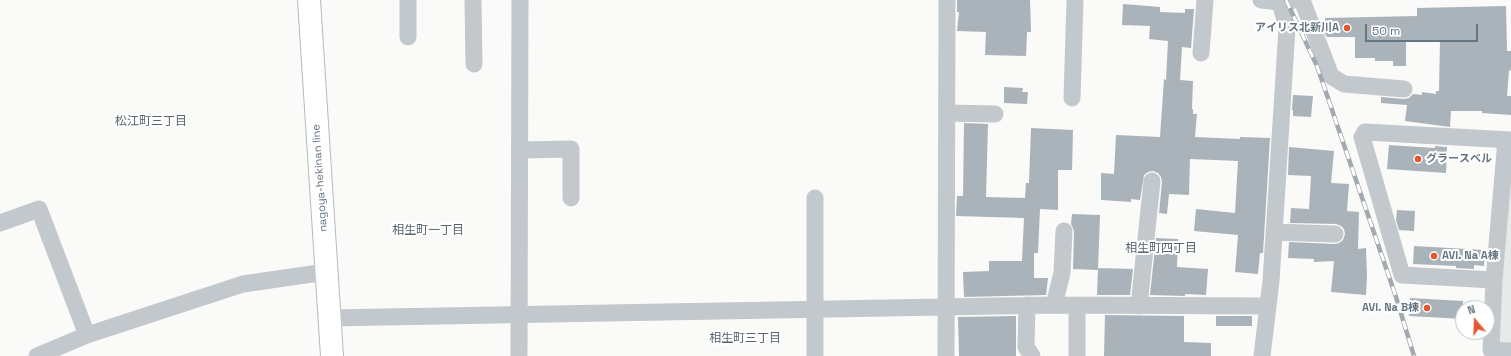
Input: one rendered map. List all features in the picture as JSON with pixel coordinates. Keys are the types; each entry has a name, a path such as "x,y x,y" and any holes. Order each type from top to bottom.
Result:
{"main road":[{"name":"nagoya-hekinan line","path":"309,0 332,356"}],"street":[{"path":"408,0 408,37"},
{"path":"473,0 474,64"},
{"path":"519,356 520,0"},
{"path":"946,356 947,0"},
{"path":"1072,98 1075,0"},
{"path":"1201,53 1205,0"},
{"path":"1261,0 1310,0"},
{"path":"1292,1 1331,76 1344,84 1404,89"},
{"path":"1262,356 1274,232 1287,28 1292,1"},
{"path":"947,113 996,114"},
{"path":"1494,280 1402,275 1362,137 1364,132 1508,140 1494,280 1491,350 1511,351"},
{"path":"520,150 571,149 571,198"},
{"path":"1139,306 1152,181"},
{"path":"815,198 815,356"},
{"path":"0,223 39,209 87,335"},
{"path":"1054,305 1062,273 1064,231"},
{"path":"1274,232 1336,234"},
{"path":"37,356 87,335 243,284 326,272"},
{"path":"1027,305 1026,347 1032,356"},
{"path":"1077,305 1077,356"},
{"path":"330,318 946,306 1268,306"}],"shaded area":[{"path":"1511,147 1511,345 1501,344 1497,338"}],"building":[{"path":"957,0 1030,0 1031,32 1027,32 1026,56 985,55 986,32 957,31 959,12 957,12"},
{"path":"1123,4 1160,7 1160,12 1185,13 1185,9 1194,9 1191,48 1182,47 1180,80 1193,81 1192,109 1193,114 1197,114 1195,137 1240,139 1240,137 1270,138 1263,253 1260,253 1258,274 1235,272 1238,235 1194,231 1196,209 1235,213 1238,161 1190,159 1189,195 1169,194 1167,214 1159,213 1162,182 1158,173 1153,171 1144,175 1140,200 1131,199 1131,202 1101,200 1101,173 1114,174 1116,135 1160,137 1164,79 1166,80 1168,41 1149,39 1150,26 1122,25"},
{"path":"1506,6 1507,51 1511,51 1511,71 1509,70 1507,96 1511,96 1511,115 1482,113 1482,111 1451,111 1450,127 1405,121 1407,105 1381,103 1381,97 1404,99 1409,98 1413,94 1422,95 1422,92 1436,94 1436,91 1439,91 1440,40 1406,41 1406,66 1393,66 1393,61 1375,61 1375,58 1355,58 1355,37 1327,37 1325,34 1325,18 1417,16 1417,8"},
{"path":"1004,87 1023,88 1022,92 1028,92 1027,104 1004,103"},
{"path":"1293,95 1313,96 1311,117 1293,116"},
{"path":"964,123 988,124 986,197 1025,198 1026,183 1029,183 1031,128 1073,130 1072,170 1058,170 1058,210 1040,209 1038,253 1034,253 1034,278 1048,278 1046,295 964,297 963,272 989,271 989,261 1022,261 1024,218 956,216 957,196 963,196"},
{"name":"グラースベル","path":"1389,145 1435,148 1435,146 1447,147 1446,173 1387,169"},
{"path":"1289,147 1334,151 1331,183 1349,184 1347,211 1359,212 1358,249 1366,248 1366,295 1331,292 1334,261 1314,262 1314,259 1288,258 1289,242 1335,244 1343,240 1345,234 1344,229 1336,224 1290,223 1291,208 1309,209 1311,176 1288,175"},
{"path":"1397,210 1415,211 1414,231 1399,230 1396,220"},
{"path":"1072,214 1100,215 1098,270 1073,269 1074,231 1071,224"},
{"path":"1156,238 1178,239 1177,267 1208,269 1206,295 1150,295"},
{"path":"1414,246 1485,250 1484,266 1474,265 1474,269 1456,268 1456,266 1413,264"},
{"path":"1098,268 1133,269 1130,295 1097,295"},
{"name":"AVi. Na B棟","path":"1410,298 1455,301 1455,319 1409,316"},
{"path":"1105,315 1184,316 1184,342 1211,343 1211,356 1104,356"},
{"path":"1016,316 1016,356 959,356 958,317"},
{"path":"1216,316 1252,316 1252,326 1216,326"}],"railway":[{"path":"1286,0 1317,66 1396,297 1414,356"}],"place":[{"name":"アイリス北新川A","path":"1347,28"},
{"name":"グラースベル","path":"1418,159"},
{"name":"AVi. Na A棟","path":"1434,256"},
{"name":"AVi. Na B棟","path":"1427,308"}],"district":[{"name":"松江町三丁目","path":"151,122"},
{"name":"相生町一丁目","path":"428,231"},
{"name":"相生町四丁目","path":"1161,249"},
{"name":"相生町三丁目","path":"745,339"}]}
